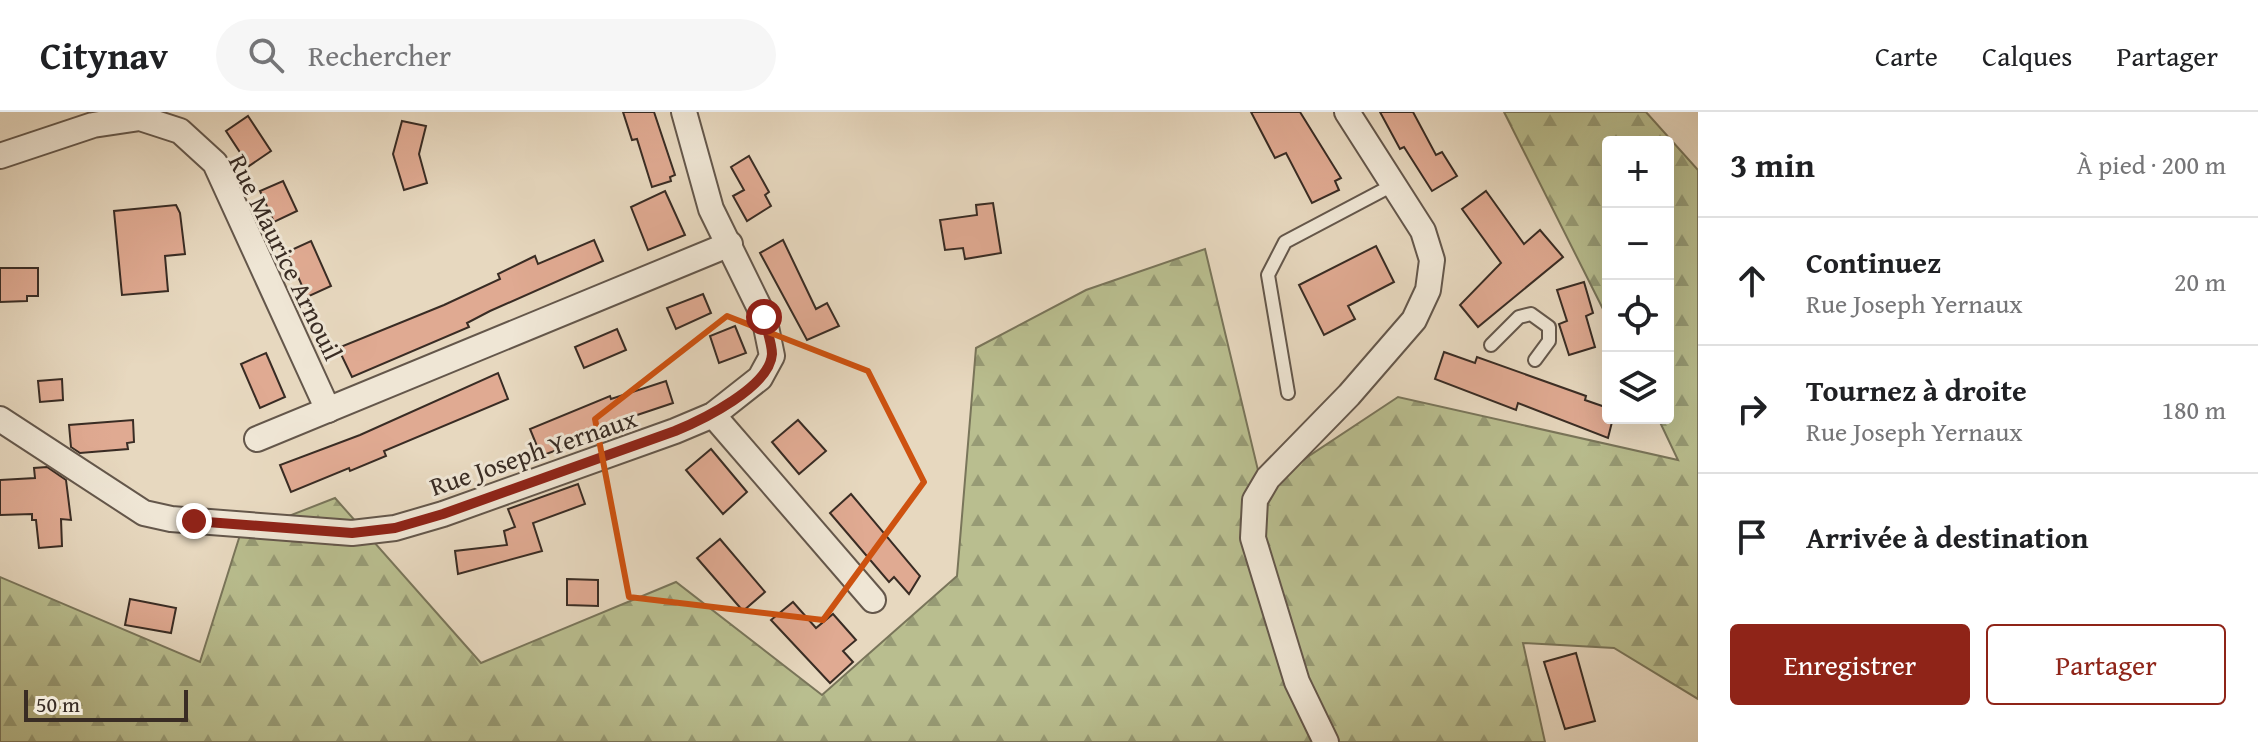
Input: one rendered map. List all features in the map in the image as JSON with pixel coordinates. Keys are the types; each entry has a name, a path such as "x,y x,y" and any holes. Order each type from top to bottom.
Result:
{"street":[{"name":"Rue Joseph Yernaux","path":"0,419 144,513 171,519 352,533 395,528 443,514 713,415 760,378 772,356 764,317 711,209 684,112"},
{"path":"1326,742 1297,682 1253,538 1255,500 1268,478 1349,395 1414,320 1428,290 1432,260 1423,231 1391,186 1347,112"},
{"name":"Rue Maurice Arnouil","path":"0,156 93,125 140,118 180,131 215,163 328,410"},
{"path":"257,439 730,244"},
{"path":"713,415 873,600"}],"lane":[{"path":"1288,393 1268,275 1285,242 1391,186"},
{"path":"1491,345 1519,317 1531,314 1549,327 1549,341 1535,360"}],"highlighted area":[{"path":"727,316 868,371 924,482 823,620 629,597 595,419"}],"green space":[{"path":"1504,112 1646,112 1668,136 1602,136 1602,307"},
{"path":"1674,143 1698,170 1698,699 1614,648 1523,643 1545,742 0,742 0,577 200,662 240,535 335,498 481,663 676,582 822,695 957,576 976,348 1086,290 1205,249 1262,487 1398,397 1678,460 1661,424 1674,424"}],"building":[{"path":"623,112 654,112 675,175 670,177 671,181 652,187 637,139 632,140"},
{"path":"1251,112 1300,112 1341,178 1335,181 1339,190 1312,203 1286,153 1275,158"},
{"path":"1380,112 1413,112 1436,155 1442,152 1457,176 1432,191 1404,147 1400,149"},
{"path":"248,116 271,151 249,166 226,131"},
{"path":"402,121 426,126 419,154 427,183 404,190 393,154"},
{"path":"749,156 769,192 765,195 771,206 747,221 733,196 744,190 731,167"},
{"path":"283,181 297,211 274,222 260,191"},
{"path":"665,191 685,235 648,250 631,207"},
{"path":"1486,191 1524,244 1540,230 1563,257 1478,327 1460,305 1501,263 1462,209"},
{"path":"993,203 1001,253 965,259 963,248 945,250 940,220 977,215 976,205"},
{"path":"176,205 180,213 185,254 165,256 168,291 122,295 114,211"},
{"path":"594,240 603,261 490,311 467,323 469,327 352,377 338,348 500,279 498,274 535,256 538,264"},
{"path":"783,240 816,309 827,303 839,326 807,340 760,253"},
{"path":"311,241 331,286 307,297 287,252"},
{"path":"1376,246 1394,282 1348,306 1355,319 1324,335 1299,285"},
{"path":"0,268 38,268 38,296 27,296 27,301 0,302"},
{"path":"1584,282 1593,313 1586,316 1595,347 1569,355 1559,324 1567,321 1557,290"},
{"path":"703,294 711,313 676,329 667,308"},
{"path":"735,326 746,353 719,363 710,336"},
{"path":"617,329 626,350 584,368 575,347"},
{"path":"1444,352 1475,363 1477,357 1586,396 1585,400 1602,406 1602,424 1612,424 1608,438 1518,403 1516,410 1435,379"},
{"path":"266,353 285,397 260,408 241,364"},
{"path":"498,373 508,399 384,451 386,456 291,492 280,465 360,435"},
{"path":"62,379 63,400 40,402 38,381"},
{"path":"666,381 673,403 562,440 565,447 541,456 530,429 610,396 611,399"},
{"path":"133,420 134,442 127,443 128,449 80,453 71,447 69,425"},
{"path":"798,420 826,451 799,474 772,442"},
{"path":"711,449 747,492 723,514 686,470"},
{"path":"47,467 66,480 71,520 61,519 62,546 39,548 36,520 32,520 32,514 0,515 0,480 35,478 34,468"},
{"path":"578,484 585,504 533,523 542,551 458,574 455,551 507,545 504,531 515,527 508,509"},
{"path":"851,494 920,576 909,594 894,577 889,582 830,513"},
{"path":"720,539 765,592 743,611 697,558"},
{"path":"567,579 598,580 598,606 567,605"},
{"path":"130,599 176,608 171,633 125,625"},
{"path":"793,602 816,628 833,614 856,640 843,651 853,662 830,683 771,620"},
{"path":"1576,653 1595,721 1565,729 1544,662"}],"route":[{"path":"194,521 352,533 395,528 443,514 675,431 713,415 760,378 772,356 764,317"}]}
